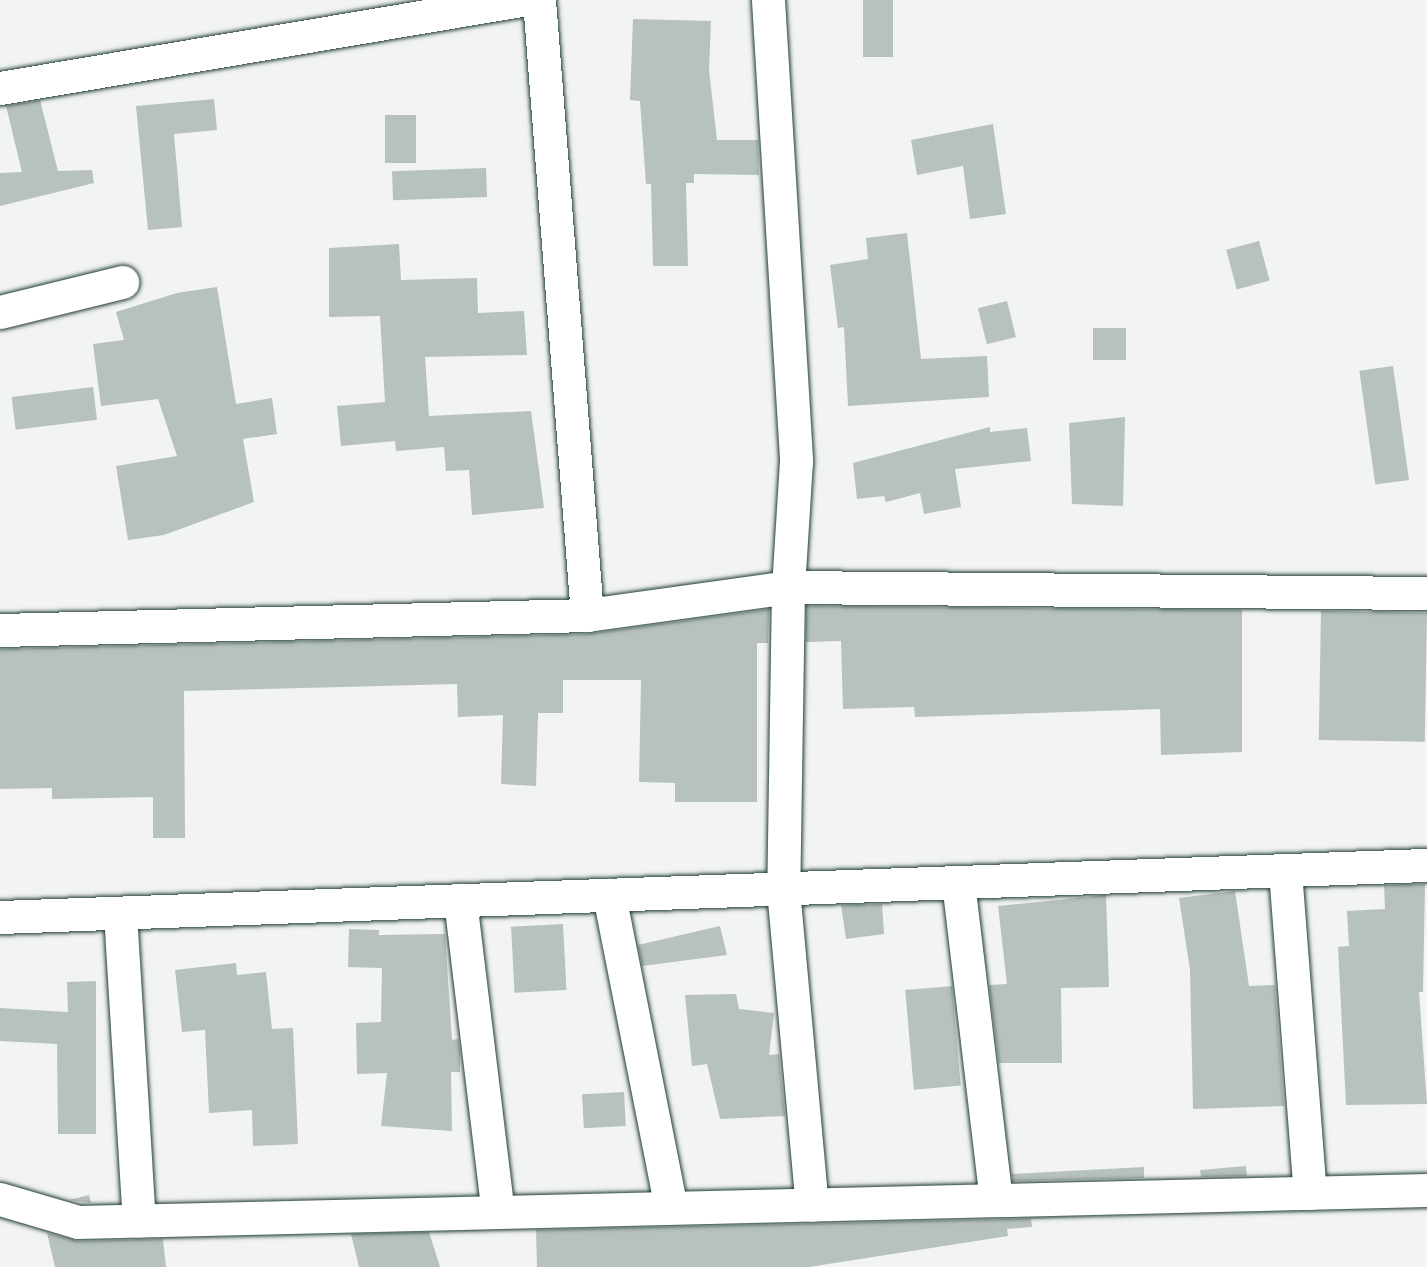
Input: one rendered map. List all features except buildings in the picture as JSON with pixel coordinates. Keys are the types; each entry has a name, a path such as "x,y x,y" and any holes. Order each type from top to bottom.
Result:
{"street":[{"path":"0,88 521,0"},
{"path":"539,0 587,615"},
{"path":"768,0 796,461 788,587 783,889 812,1205"},
{"path":"0,312 122,282"},
{"path":"0,630 587,615 788,587 1427,592"},
{"path":"0,917 1427,865"},
{"path":"1285,871 1310,1193"},
{"path":"958,882 996,1200"},
{"path":"609,895 671,1207"},
{"path":"460,900 498,1212"},
{"path":"120,913 139,1220"},
{"path":"0,1199 78,1222 1427,1190"}]}
